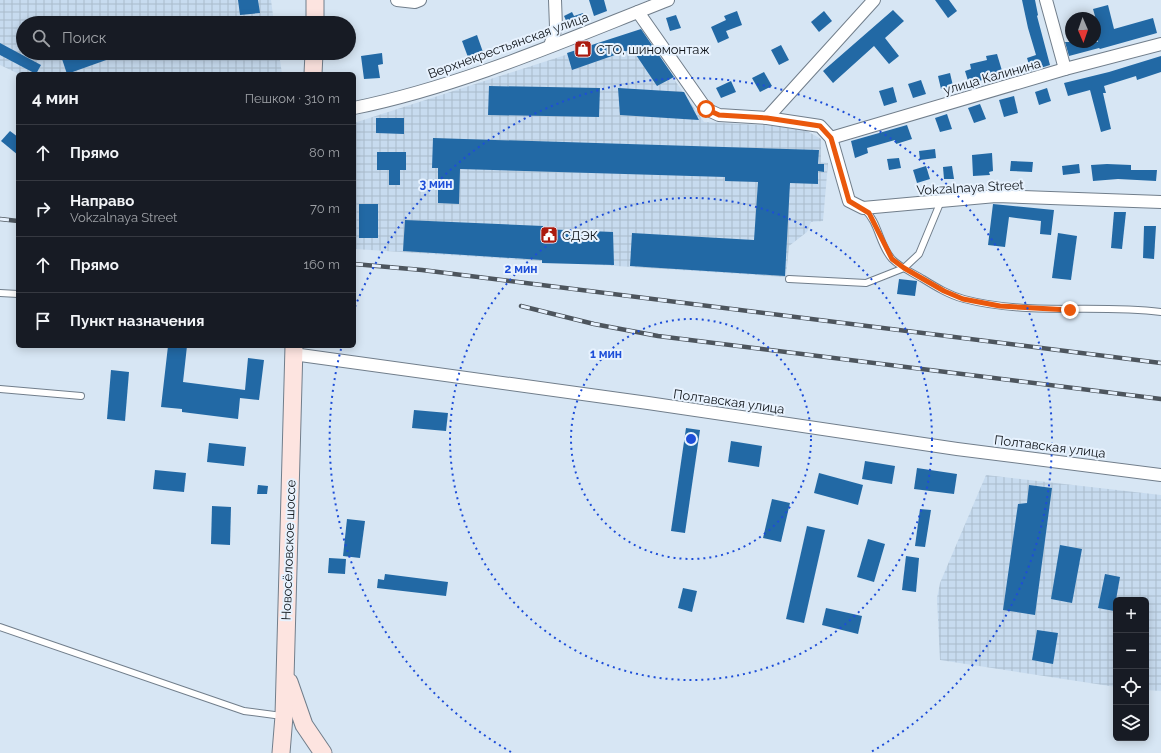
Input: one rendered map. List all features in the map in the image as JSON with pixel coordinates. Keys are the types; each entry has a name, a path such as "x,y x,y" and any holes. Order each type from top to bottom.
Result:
{"main road":[{"path":"315,16 316,0"},
{"path":"313,72 314,60"},
{"name":"Новосёловское шоссе","path":"281,753 284,716 293,350"},
{"path":"285,671 304,725 323,753"}],"street":[{"path":"397,0 415,2 420,0"},
{"path":"550,46 556,27 555,0"},
{"name":"Верхнекрестьянская улица","path":"356,107 453,82 576,37 668,0"},
{"path":"767,118 874,0"},
{"path":"1046,0 1065,69"},
{"path":"638,12 706,109 719,115 767,118 820,126 831,138 849,201 863,208"},
{"path":"556,14 561,24 576,37"},
{"name":"улица Калинина","path":"831,138 1065,69 1161,44"},
{"name":"Vokzalnaya Street","path":"863,208 996,196 1161,202"},
{"name":"Полтавская улица","path":"293,350 957,449 1161,475"}],"lane":[{"path":"789,280 866,284 904,268 919,254 941,201"},
{"path":"863,208 874,220 892,259 904,268 944,291 957,296 1000,306 1047,310 1111,308 1161,312"},
{"path":"0,293 16,294"},
{"path":"0,389 81,396"},
{"path":"0,627 244,710 284,716"}],"shaded area":[{"path":"0,0 271,0 273,16 16,16 16,60 280,60 282,72 16,73 0,65"},
{"path":"640,31 704,122 800,127 821,139 821,162 828,163 823,221 811,222 807,232 789,246 786,277 356,249 356,122"},
{"path":"986,475 1161,495 1161,691 1149,690 1149,597 1113,597 1113,687 940,660 937,598 940,583"}],"building":[{"path":"238,0 258,0 260,13 240,15"},
{"path":"589,0 604,0 607,11 594,16"},
{"path":"935,0 949,0 957,11 948,18"},
{"path":"1022,0 1035,0 1037,16 1050,65 1031,71 1027,58 1036,55"},
{"path":"1108,5 1114,29 1153,18 1157,33 1100,49 1101,12 1094,12 1093,9"},
{"path":"893,10 904,21 885,38 899,56 889,64 874,46 833,83 823,71"},
{"path":"737,11 742,25 726,31 729,38 718,43 711,27 726,20 724,16"},
{"path":"824,11 832,21 819,32 811,22"},
{"path":"572,12 574,16 583,13 586,20 569,27 564,16"},
{"path":"676,15 681,28 670,31 666,18"},
{"path":"641,29 674,77 657,86 632,49 572,70 567,53"},
{"path":"477,35 484,55 469,60 462,41"},
{"path":"0,43 16,52 16,60 32,60 41,65 37,72 32,72 0,55"},
{"path":"781,45 789,60 779,65 771,50"},
{"path":"1067,48 1099,48 1069,56"},
{"path":"382,53 383,64 378,65 380,78 364,79 361,56"},
{"path":"997,54 1003,74 969,84 965,71 971,69 970,64 987,60 986,56"},
{"path":"1161,56 1161,72 1137,80 1136,76 1104,86 1106,93 1103,93 1111,129 1101,132 1090,90 1068,96 1064,83 1109,72"},
{"path":"62,60 106,60 73,72 66,72"},
{"path":"764,72 772,86 760,92 752,78"},
{"path":"950,73 953,86 941,89 938,76"},
{"path":"921,80 926,94 913,98 908,84"},
{"path":"731,81 736,92 721,98 716,88"},
{"path":"489,86 600,88 599,117 488,115"},
{"path":"893,87 897,102 884,106 879,91"},
{"path":"618,88 684,92 699,120 620,115"},
{"path":"1047,88 1051,101 1039,105 1035,92"},
{"path":"1014,96 1018,113 1004,117 999,100"},
{"path":"980,104 986,119 974,123 968,108"},
{"path":"947,114 952,129 940,132 935,118"},
{"path":"376,118 404,118 404,134 376,133"},
{"path":"907,125 912,139 896,144 895,140 867,148 868,153 855,158 851,141"},
{"path":"10,131 16,136 16,153 1,141"},
{"path":"433,138 819,150 818,164 824,164 824,172 818,171 818,184 790,183 785,276 630,266 632,233 754,240 758,182 725,181 725,177 460,169 459,204 438,203 438,168 432,168"},
{"path":"935,149 936,158 920,160 919,151"},
{"path":"377,152 406,152 406,170 400,170 400,185 389,185 389,170 377,170"},
{"path":"992,153 993,171 989,172 990,175 973,176 972,155"},
{"path":"899,158 901,168 889,170 887,159"},
{"path":"1011,161 1033,162 1032,172 1010,171"},
{"path":"1079,164 1080,173 1063,175 1062,166"},
{"path":"1091,165 1131,165 1131,170 1157,170 1156,181 1118,179 1093,181"},
{"path":"926,166 930,179 917,183 913,170"},
{"path":"952,166 954,179 944,179 943,167"},
{"path":"359,204 378,204 378,238 359,238"},
{"path":"993,204 1054,210 1051,235 1040,234 1041,221 1009,217 1005,247 988,245"},
{"path":"1114,212 1126,212 1122,249 1111,248"},
{"path":"405,220 543,226 543,229 613,232 614,265 542,263 542,260 403,251"},
{"path":"1144,226 1156,226 1154,259 1143,258"},
{"path":"1058,233 1077,236 1071,280 1052,278"},
{"path":"899,279 917,281 915,296 897,294"},
{"path":"168,348 187,348 183,382 245,390 248,358 264,360 259,400 240,398 238,419 182,412 182,409 161,407"},
{"path":"111,370 129,372 125,421 107,419"},
{"path":"414,410 448,413 446,431 412,428"},
{"path":"686,428 700,430 685,533 671,531"},
{"path":"731,441 762,446 759,467 728,462"},
{"path":"209,443 246,447 244,466 207,462"},
{"path":"865,461 895,466 892,484 862,479"},
{"path":"917,468 957,474 954,494 914,489"},
{"path":"155,470 186,473 184,492 153,489"},
{"path":"819,473 863,485 858,505 814,493"},
{"path":"258,485 268,486 267,494 257,494"},
{"path":"1029,485 1052,488 1035,615 1003,610 1018,504 1027,503"},
{"path":"772,499 790,503 781,542 763,538"},
{"path":"212,506 231,507 230,545 211,544"},
{"path":"920,509 931,510 925,547 915,546"},
{"path":"347,519 365,521 360,558 343,556"},
{"path":"807,526 825,530 804,623 786,619"},
{"path":"868,539 885,544 874,582 857,577"},
{"path":"1060,545 1082,549 1072,603 1051,599"},
{"path":"906,556 919,558 916,592 902,590"},
{"path":"329,558 346,559 345,574 328,573"},
{"path":"385,574 448,582 446,596 377,588 378,579 384,580"},
{"path":"1105,574 1120,577 1116,597 1113,597 1113,611 1098,608"},
{"path":"683,588 697,591 692,612 678,608"},
{"path":"826,608 862,616 858,634 822,625"},
{"path":"1037,630 1058,633 1053,664 1032,660"}],"railway":[{"path":"0,219 16,221"},
{"path":"356,264 422,270 1161,363"},
{"path":"521,306 594,324 658,336 1161,399"}],"place":[{"name":"СТО, шиномонтаж","path":"583,49"},
{"name":"СДЭК","path":"549,235"}],"route":[{"path":"706,109 719,115 767,118 820,126 831,138 849,201 863,208 869,213 874,220 886,249 892,259 904,268 944,291 963,299 1000,306 1047,310 1070,310"}]}
